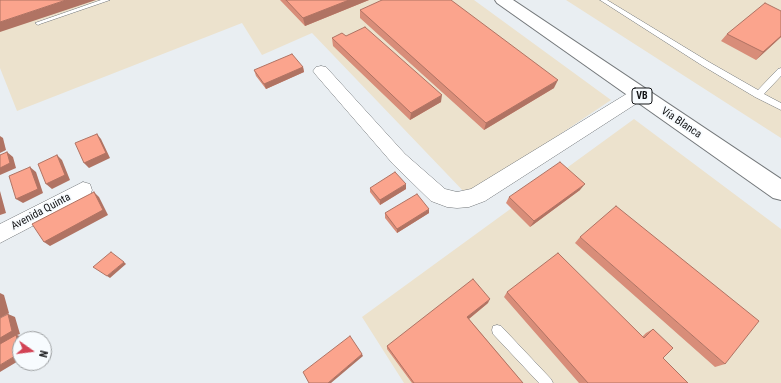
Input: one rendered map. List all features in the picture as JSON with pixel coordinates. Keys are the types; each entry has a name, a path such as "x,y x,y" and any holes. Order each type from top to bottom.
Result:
{"main road":[{"name":"Vía Blanca","path":"504,0 781,191"}],"street":[{"path":"320,71 399,159 438,195 447,199 457,200 469,199 478,195 639,94"},
{"name":"Avenida Quinta","path":"0,234 83,190"}],"lane":[{"path":"38,23 106,0"},
{"path":"603,0 706,64 781,107"},
{"path":"758,95 781,71"},
{"path":"497,330 547,383"}],"shaded area":[{"path":"0,0 474,0 611,100 468,196 312,33 262,55 242,23 17,111 0,68"},
{"path":"566,0 781,0 781,138"},
{"path":"634,119 781,229 781,383 404,383 362,317"}],"building":[{"path":"0,0 66,0 0,22"},
{"path":"286,0 349,0 303,18"},
{"path":"382,0 451,0 558,80 486,123 360,10"},
{"path":"765,3 781,11 781,36 763,52 727,34"},
{"path":"365,27 442,95 411,113 332,38 342,33 346,36"},
{"path":"292,54 303,67 264,84 254,70"},
{"path":"97,134 106,153 84,163 75,143"},
{"path":"7,152 10,163 0,168 0,155"},
{"path":"57,155 65,175 46,184 38,164"},
{"path":"560,162 585,184 534,221 509,197"},
{"path":"30,167 38,189 16,199 9,176"},
{"path":"395,172 406,184 380,200 370,188"},
{"path":"94,192 103,210 44,242 32,224"},
{"path":"417,194 429,209 397,229 385,213"},
{"path":"616,206 759,321 725,364 580,237"},
{"path":"111,252 124,262 107,276 93,267"},
{"path":"558,253 644,338 653,329 673,348 663,358 688,383 588,383 507,292"},
{"path":"473,279 490,299 467,317 523,383 414,383 387,346"},
{"path":"8,314 12,331 0,338 0,318"},
{"path":"350,336 362,354 328,383 309,383 303,372"},
{"path":"12,337 12,358 0,365 0,344"}]}
